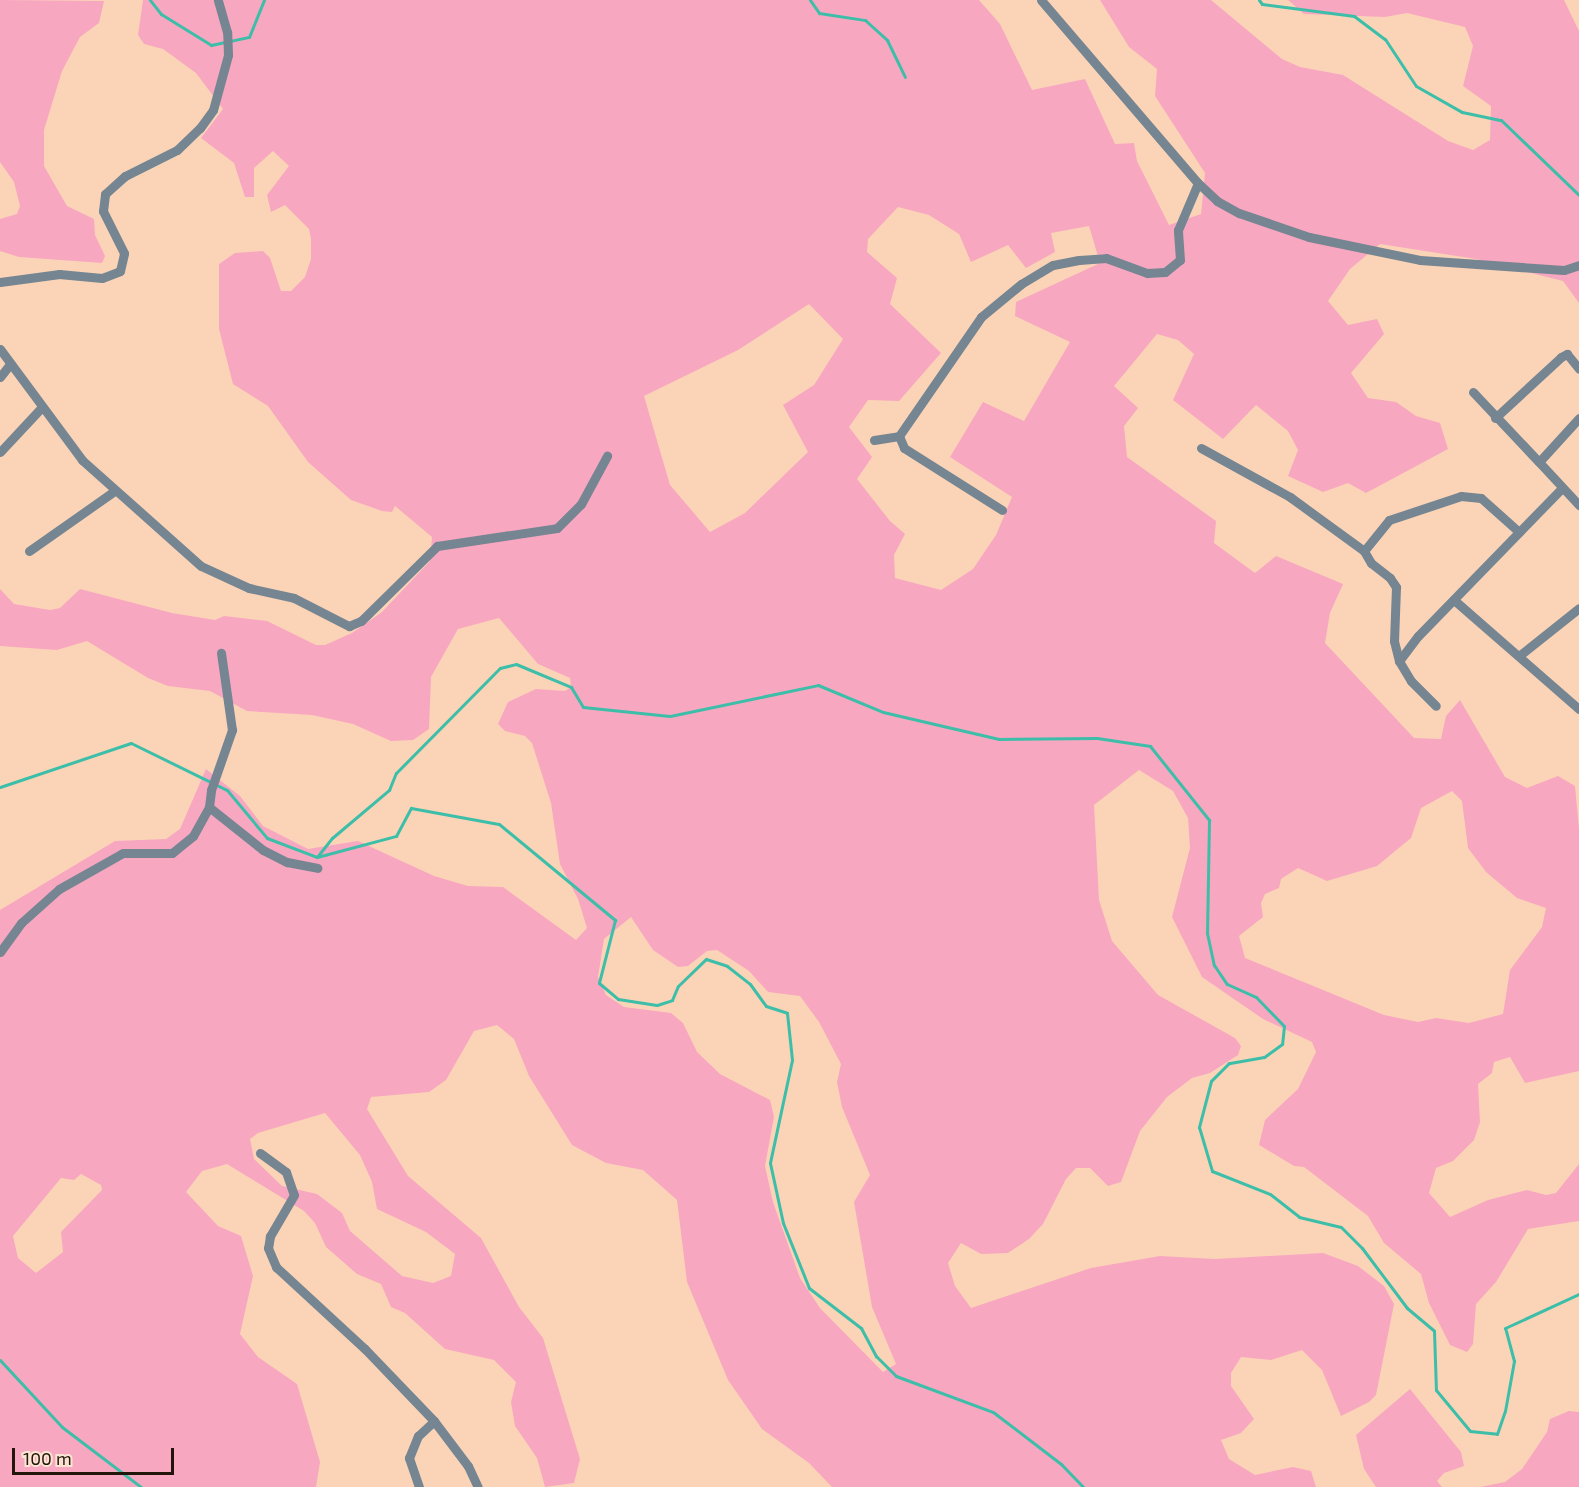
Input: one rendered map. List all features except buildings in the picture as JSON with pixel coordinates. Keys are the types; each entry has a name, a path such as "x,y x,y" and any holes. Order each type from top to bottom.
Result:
{"street":[{"path":"0,282 59,274 102,278 120,271 124,253 103,211 105,194 125,176 177,150 200,128 213,110 228,55 227,32 218,0"},
{"path":"1041,0 1198,183 1217,201 1254,220 1376,253 1564,270 1579,265"},
{"path":"874,440 899,436 981,316 1021,284 1053,266 1078,260 1106,258 1147,273 1165,272 1180,260 1178,230 1198,183"},
{"path":"0,349 81,460 113,492 212,573 249,588 294,598 352,626 437,546 557,528 581,504 607,456"},
{"path":"1495,418 1560,357 1567,354 1579,369"},
{"path":"0,377 10,364"},
{"path":"1473,392 1579,505"},
{"path":"0,452 41,408"},
{"path":"1539,462 1579,418"},
{"path":"899,436 904,448 1002,510"},
{"path":"1201,448 1290,497 1365,551 1396,587 1394,642 1400,661 1411,681 1436,706"},
{"path":"1400,661 1454,600 1562,489"},
{"path":"29,551 113,492"},
{"path":"1365,551 1389,520 1461,496 1481,498 1519,532"},
{"path":"1454,600 1579,709"},
{"path":"1520,656 1579,608"},
{"path":"0,952 21,922 59,889 108,859 138,851 165,854 180,850 210,807 210,790 218,776 231,730 221,653"},
{"path":"210,807 263,850 287,862 317,868"},
{"path":"260,1153 286,1172 294,1195 270,1236 268,1248 276,1267 365,1349 434,1421 468,1466 478,1487"},
{"path":"419,1487 408,1458 418,1436 434,1421"}],"shaded area":[{"path":"0,0 104,1 99,23 80,37 62,71 44,130 44,166 67,206 94,219 95,235 105,256 102,263 19,257 0,251 0,219 17,214 20,206 14,182 0,162"},
{"path":"143,0 979,0 1000,24 1032,90 1085,79 1115,144 1134,143 1137,161 1169,225 1201,214 1205,173 1155,96 1157,69 1129,47 1100,0 1211,0 1282,59 1300,67 1343,75 1448,141 1473,150 1490,140 1491,106 1463,86 1473,46 1465,27 1407,13 1385,17 1304,14 1288,0 1564,0 1579,31 1579,303 1563,281 1476,259 1380,244 1350,269 1328,301 1348,325 1377,319 1384,334 1351,373 1368,398 1396,402 1416,416 1440,423 1448,449 1366,493 1348,483 1323,492 1288,476 1298,450 1288,431 1256,405 1223,439 1173,400 1194,354 1178,340 1157,334 1114,386 1138,408 1124,426 1127,457 1216,521 1214,543 1255,573 1276,556 1343,584 1330,613 1325,643 1414,738 1441,739 1446,716 1460,700 1505,777 1527,788 1558,776 1575,786 1579,829 1579,1071 1525,1083 1510,1057 1494,1062 1492,1073 1478,1084 1480,1122 1474,1140 1453,1161 1436,1168 1429,1193 1450,1217 1488,1200 1527,1190 1546,1195 1556,1193 1579,1164 1579,1221 1528,1229 1496,1282 1476,1304 1473,1344 1467,1352 1450,1345 1429,1303 1421,1274 1384,1243 1368,1216 1304,1167 1294,1166 1259,1145 1265,1120 1298,1089 1316,1052 1312,1042 1263,1019 1202,977 1172,917 1190,848 1188,818 1173,791 1139,770 1094,805 1099,900 1112,941 1158,995 1235,1038 1241,1046 1238,1055 1210,1073 1192,1078 1167,1097 1140,1131 1121,1182 1108,1186 1090,1168 1076,1168 1066,1179 1043,1224 1029,1239 1008,1253 981,1254 961,1243 948,1263 955,1286 971,1308 1091,1268 1160,1256 1215,1259 1323,1253 1358,1266 1384,1286 1394,1304 1376,1395 1369,1402 1341,1416 1322,1370 1302,1350 1271,1360 1241,1357 1231,1373 1231,1386 1254,1419 1241,1433 1221,1440 1229,1459 1255,1475 1293,1467 1311,1471 1316,1487 832,1487 809,1463 762,1429 728,1380 687,1282 677,1200 643,1170 606,1163 572,1145 529,1076 514,1039 497,1025 474,1031 446,1080 429,1092 371,1097 367,1109 408,1176 481,1238 519,1307 543,1338 580,1459 574,1483 545,1487 537,1458 515,1426 511,1402 516,1382 494,1360 445,1349 405,1313 391,1307 381,1284 357,1274 326,1247 315,1223 304,1211 227,1164 202,1171 186,1192 218,1226 241,1236 253,1276 240,1334 258,1357 297,1384 320,1462 316,1487 0,1487 0,910 115,841 166,839 180,829 206,769 240,796 263,826 308,849 358,841 434,876 468,886 503,887 576,940 587,928 578,899 560,864 551,803 532,743 525,736 505,731 498,724 508,702 536,689 565,691 571,687 570,678 538,664 499,618 458,629 431,677 429,729 413,740 391,741 353,724 312,715 247,711 210,691 168,686 148,678 87,641 57,650 0,646 0,589 14,604 50,610 60,608 80,589 172,613 215,620 224,616 267,621 316,645 325,645 352,633 382,612 430,561 432,537 395,506 392,512 382,511 351,500 308,462 268,406 233,384 219,329 219,264 235,253 263,251 270,258 281,291 291,291 305,277 311,259 309,229 285,205 271,212 267,195 289,166 273,151 254,168 254,197 245,197 234,163 201,138 223,109 196,73 163,49 144,44 138,35","holes":["898,207 929,215 959,234 971,262 1008,245 1026,268 1055,252 1051,233 1089,226 1100,263 1016,302 1015,316 1070,342 1024,421 983,402 950,457 1012,497 996,535 973,569 941,590 895,578 894,555 905,534 890,521 857,479 872,457 849,427 868,400 899,401 941,353 890,304 897,278 867,252 868,239","809,304 843,339 814,385 783,405 808,452 745,513 710,532 670,485 644,396 738,350","1452,791 1462,801 1468,848 1486,872 1517,898 1546,908 1542,927 1510,970 1503,1014 1469,1023 1436,1018 1418,1022 1384,1015 1245,958 1239,936 1263,917 1261,903 1265,894 1279,888 1281,879 1298,868 1327,881 1377,866 1411,838 1421,808","631,917 653,950 678,967 688,966 707,951 717,950 749,971 768,992 800,996 819,1022 841,1064 837,1082 842,1107 870,1175 854,1202 872,1307 896,1364 883,1372 820,1308 800,1278 773,1202 765,1166 774,1117 770,1100 720,1074 697,1052 683,1023 671,1013 624,1007 606,995 598,977 604,939","325,1113 360,1155 372,1182 377,1209 426,1232 455,1254 451,1276 433,1283 402,1276 350,1231 342,1213 317,1194 282,1186 254,1159 250,1139 258,1133","81,1174 101,1185 102,1190 61,1232 63,1252 36,1273 18,1258 13,1236 61,1178 74,1180"]},
{"path":"1410,1389 1461,1452 1464,1466 1444,1473 1437,1481 1442,1487 1376,1487 1364,1469 1356,1435"},
{"path":"1569,1411 1579,1412 1579,1487 1480,1487 1505,1482 1522,1469 1547,1432 1550,1419"}],"waterway":[{"path":"150,0 161,14 211,45 249,37 264,0"},
{"path":"810,0 819,13 865,20 887,40 905,77"},
{"path":"1259,0 1262,4 1354,16 1385,39 1416,86 1462,112 1501,120 1579,195"},
{"path":"317,857 332,838 389,790 396,773 500,668 516,664 571,687 583,707 670,716 818,685 883,712 999,739 1097,738 1150,746 1209,820 1207,933 1214,965 1227,984 1256,997 1284,1026 1282,1044 1264,1057 1229,1063 1211,1081 1199,1127 1212,1171 1270,1194 1299,1217 1341,1227 1362,1248 1407,1308 1434,1331 1436,1390 1470,1431 1497,1434 1505,1411 1514,1361 1505,1328 1579,1294"},
{"path":"0,787 131,743 227,790 267,838 317,857 396,836 411,808 499,824 615,920 599,983 618,999 657,1005 672,1000 678,986 706,959 727,966 750,984 766,1006 787,1013 792,1060 770,1163 783,1223 809,1288 861,1328 876,1356 896,1376 993,1412 1061,1464 1083,1487"},
{"path":"0,1360 62,1427 141,1487"}]}
